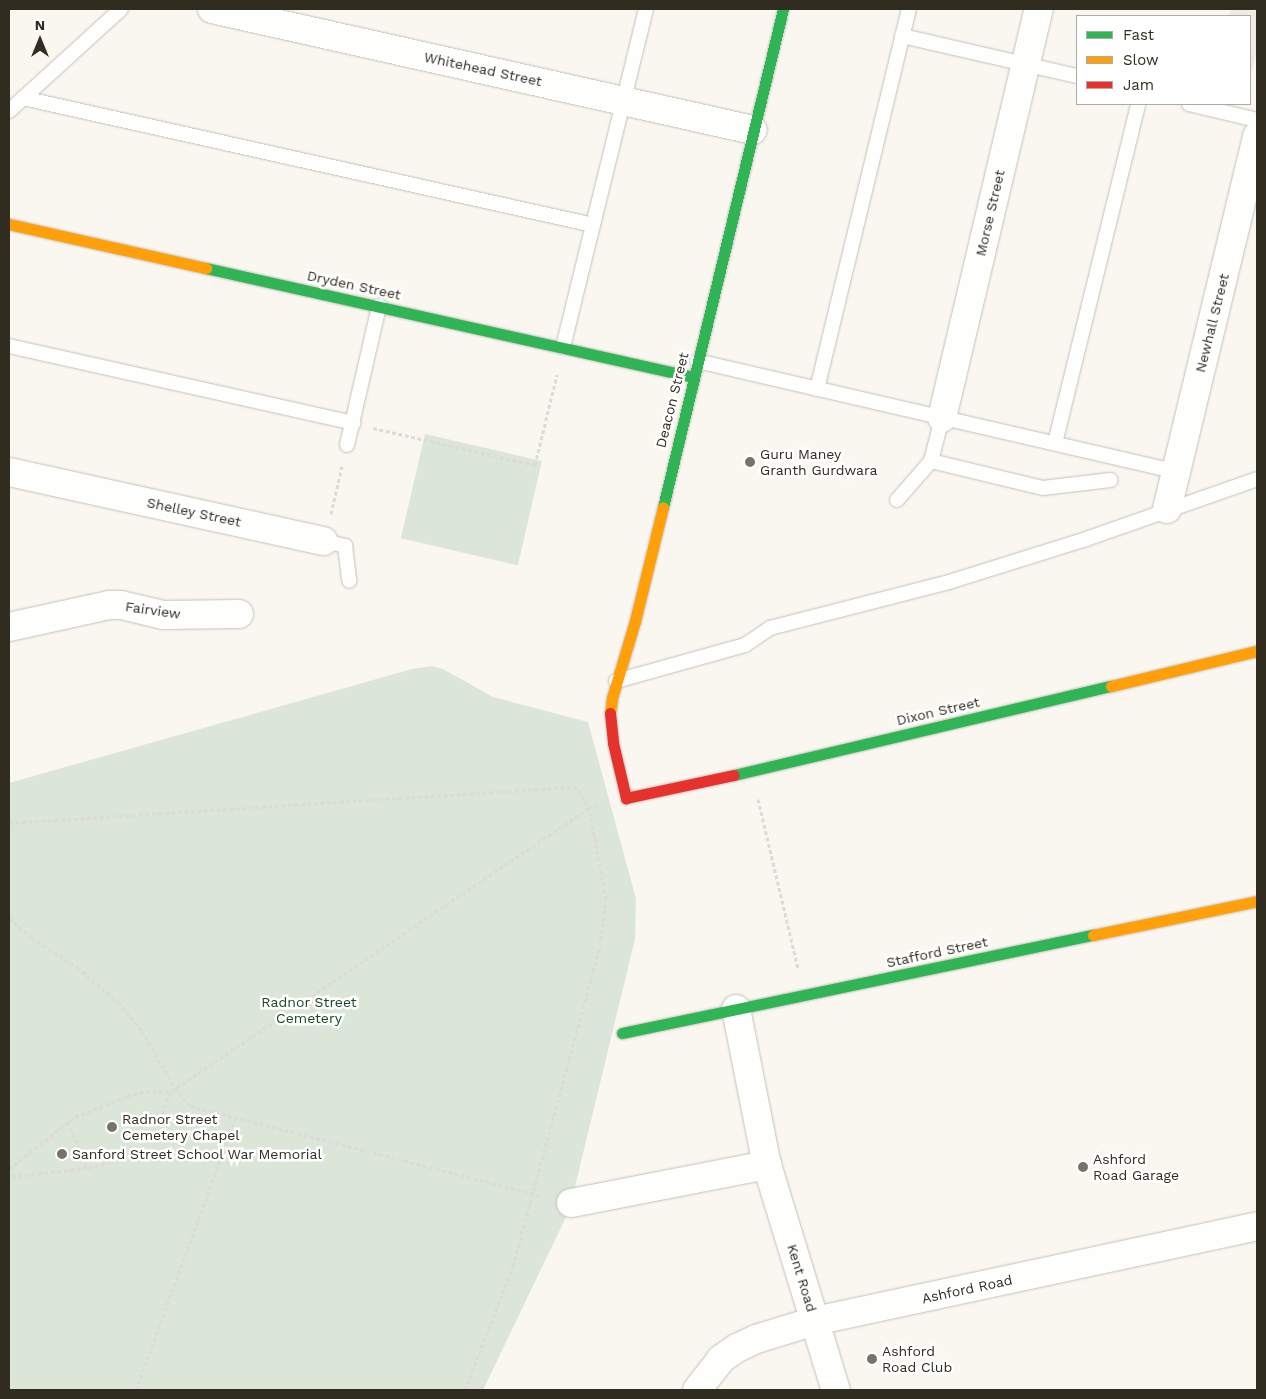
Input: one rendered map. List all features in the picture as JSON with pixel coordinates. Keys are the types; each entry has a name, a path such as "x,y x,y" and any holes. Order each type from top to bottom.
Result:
{"street":[{"name":"Whitehead Street","path":"212,9 753,130"},
{"name":"Deacon Street","path":"626,798 613,743 610,716 616,681 635,621 782,9"},
{"name":"Morse Street","path":"942,418 1039,9"},
{"name":"Newhall Street","path":"1168,509 1257,136"},
{"name":"Dryden Street","path":"9,224 693,377"},
{"name":"Shelley Street","path":"9,472 324,541"},
{"name":"Fairview","path":"9,627 110,605 121,605 163,614 239,614"},
{"name":"Dixon Street","path":"626,798 751,771 1257,651"},
{"name":"Stafford Street","path":"622,1033 804,994 1257,904"},
{"name":"Kent Road","path":"736,1009 767,1165 836,1390"},
{"path":"571,1202 767,1165"},
{"name":"Ashford Road","path":"697,1390 721,1359 737,1348 756,1339 815,1321 1257,1226"}],"lane":[{"path":"9,111 120,9"},
{"path":"563,347 646,9"},
{"path":"817,388 909,9"},
{"path":"902,36 1025,62 1076,76"},
{"path":"23,98 593,225"},
{"path":"1055,443 1138,105"},
{"path":"1193,105 1257,120"},
{"path":"347,445 379,306"},
{"path":"9,346 353,423"},
{"path":"697,360 1176,472"},
{"path":"897,500 931,461 942,418"},
{"path":"931,461 1044,488 1110,480"},
{"path":"616,681 745,645 770,628 949,582 1086,539 1257,479"},
{"name":"Shelley Street","path":"324,541 345,546 349,581"}],"path":[{"path":"353,423 536,465 563,347"},
{"path":"324,541 347,445"},
{"path":"751,771 804,994"},
{"path":"9,822 574,788 579,790 589,808 604,888 603,930 534,1193 508,1283 465,1390"},
{"path":"9,1177 86,1168 127,1156 150,1140 162,1118 170,1092 175,1088 589,808 626,798"},
{"path":"9,918 32,938 77,967 118,1002 142,1031 175,1088 190,1106 534,1193"},
{"path":"9,1169 68,1122 127,1096 146,1091 170,1092"},
{"path":"136,1390 235,1118"},
{"path":"68,1122 86,1168"}],"shaded area":[{"path":"1231,9 1257,11 1257,48 1251,75 1251,15 1229,15"}],"green space":[{"path":"425,434 542,461 518,565 401,538"},
{"name":"Radnor Street Cemetery","path":"432,666 443,669 493,697 588,722 636,899 635,939 571,1203 483,1390 9,1390 9,783 412,669"}],"traffic: fast":[{"path":"663,507 783,9"},
{"path":"206,268 693,377"},
{"path":"734,775 1111,686"},
{"path":"622,1033 1093,935"}],"traffic: slow":[{"path":"9,224 206,268"},
{"path":"610,713 612,698 635,621 663,507"},
{"path":"1111,686 1257,651"},
{"path":"1093,935 1257,901"}],"traffic: jam":[{"path":"610,713 613,743 626,798 734,775"}],"place":[{"name":"Guru Maney Granth Gurdwara","path":"750,462"},
{"name":"Radnor Street Cemetery Chapel","path":"112,1127"},
{"name":"Sanford Street School War Memorial","path":"62,1154"},
{"name":"Ashford Road Garage","path":"1083,1167"},
{"name":"Ashford Road Club","path":"872,1359"}]}
